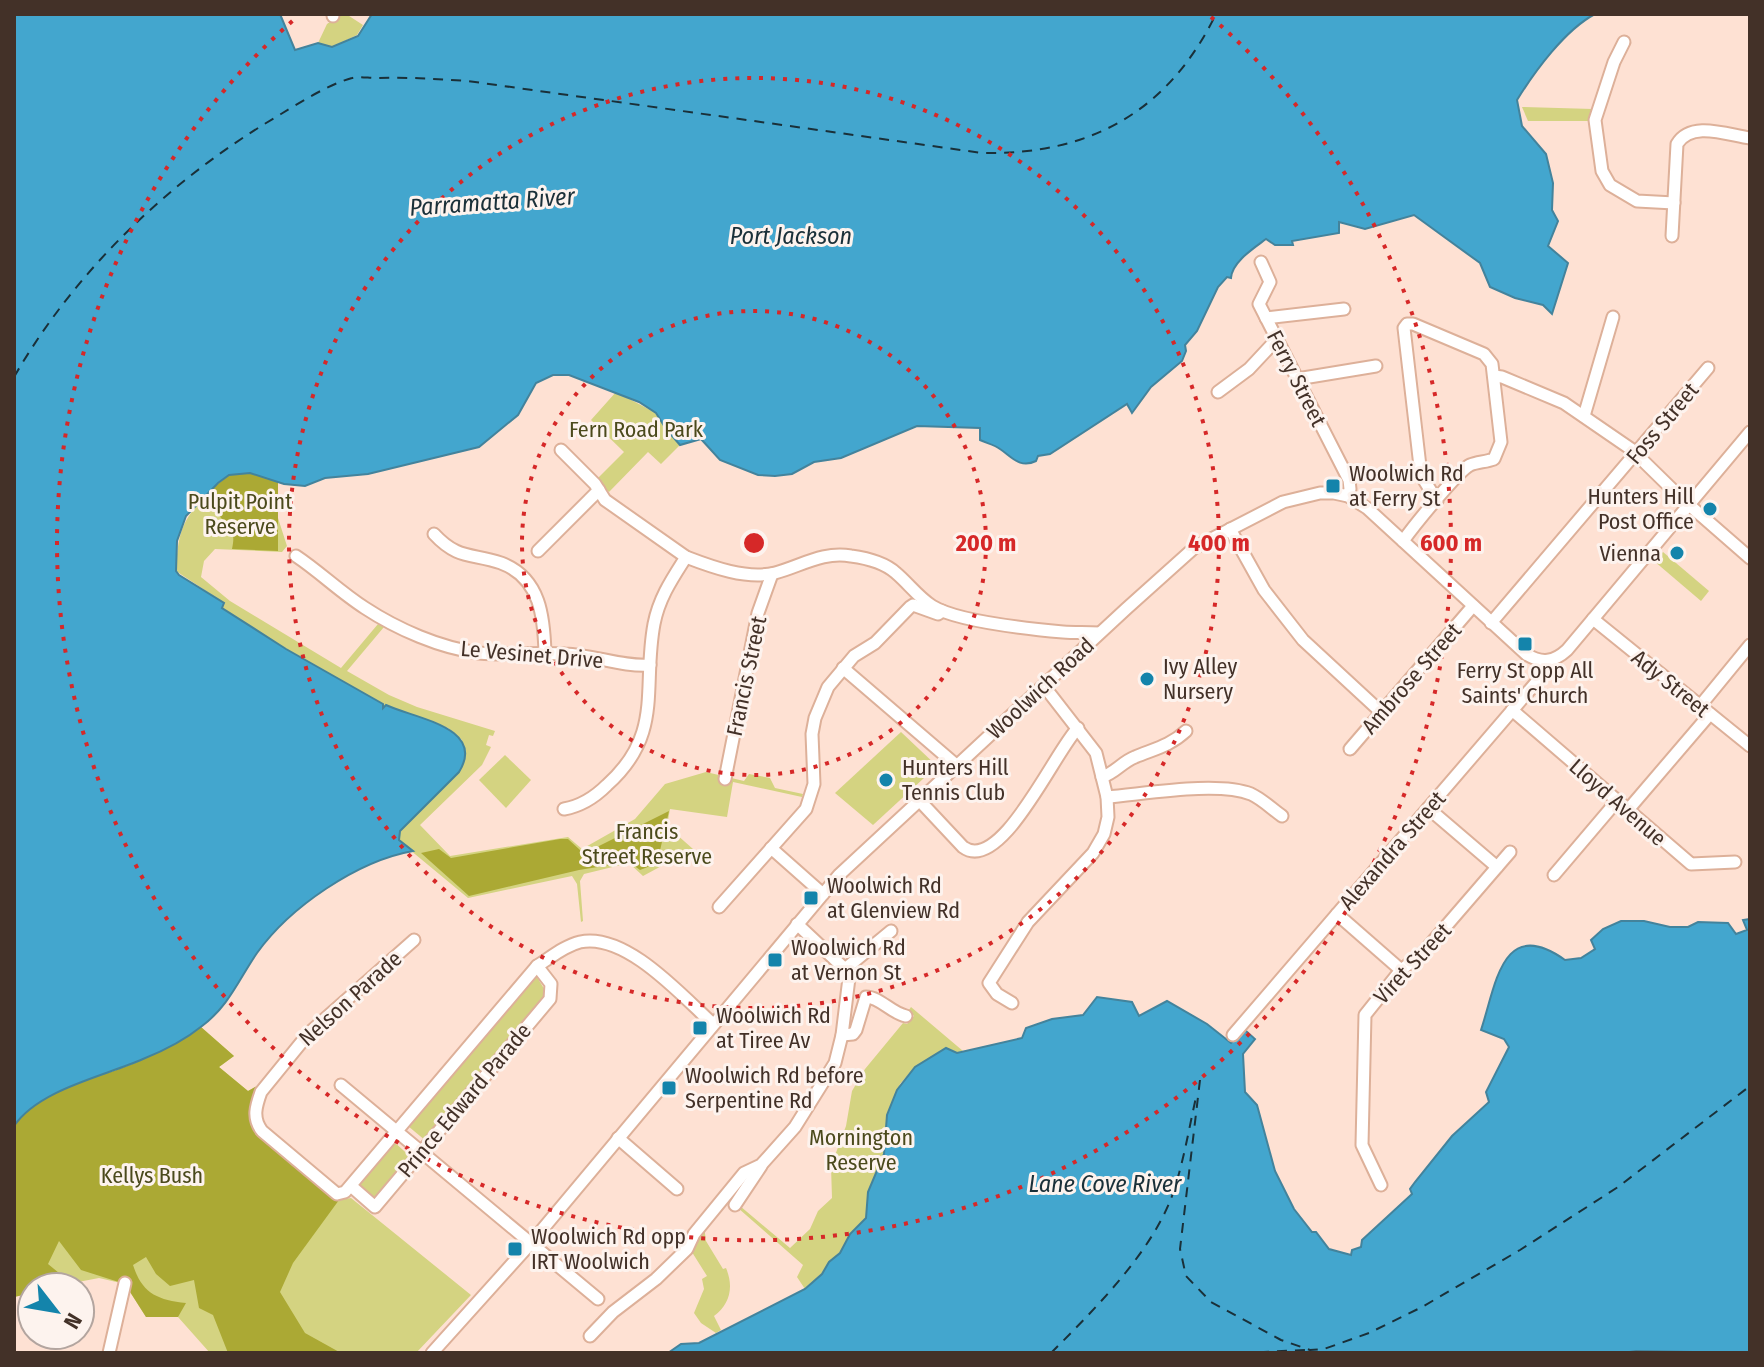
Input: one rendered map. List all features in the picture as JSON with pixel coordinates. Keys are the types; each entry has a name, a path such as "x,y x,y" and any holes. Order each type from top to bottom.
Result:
{"street":[{"path":"1624,42 1614,62 1595,120 1602,171 1610,185 1637,201 1674,203"},
{"path":"1672,236 1677,144 1680,138 1698,130 1750,138"},
{"name":"Ferry Street","path":"1261,262 1270,278 1259,302 1349,480 1348,496"},
{"path":"1266,318 1344,309"},
{"path":"1584,416 1613,317"},
{"path":"1403,541 1437,501 1464,469 1494,459 1501,442 1492,364 1484,354 1407,324 1404,328 1421,475 1437,501"},
{"path":"1218,392 1249,369 1277,339"},
{"path":"1297,379 1376,366"},
{"name":"Foss Street","path":"1491,623 1708,368"},
{"path":"1494,376 1564,403 1584,416 1636,454 1688,505 1750,558"},
{"name":"Alexandra Street","path":"1233,1035 1540,678 1547,661 1564,653 1750,432"},
{"path":"561,450 605,500 686,557 741,573 772,574 814,558 850,555 885,565 932,606 943,610 975,619 1065,632 1099,633"},
{"path":"538,551 599,490"},
{"name":"Woolwich Road","path":"432,1353 531,1243 797,924 856,858 1194,548 1283,502 1325,493 1348,496"},
{"path":"1348,496 1367,508 1526,654 1547,661"},
{"path":"1230,529 1264,590 1303,640 1382,713"},
{"path":"434,534 447,548 512,569 532,587 543,616 545,653"},
{"name":"Le Vesinet Drive","path":"296,556 365,608 427,638 478,653 545,653 595,657 637,666 650,665"},
{"path":"650,665 643,674 642,712 625,755 598,786 564,809 576,807 597,795 620,773 639,743 648,714 654,625 662,594 686,557"},
{"name":"Francis Street","path":"725,779 758,613 772,574"},
{"path":"719,907 806,809 814,784 811,755 815,718 828,687 854,656 875,643 910,607 913,605 938,614 943,610"},
{"name":"Ambrose Street","path":"1350,749 1473,606"},
{"name":"Ady Street","path":"1593,619 1750,746"},
{"path":"1627,811 1705,710 1750,645"},
{"path":"843,668 956,765"},
{"path":"1012,1003 997,994 989,983 1028,922 1093,853 1104,834 1108,817 1107,797 1096,753 1044,686"},
{"name":"Lloyd Avenue","path":"1512,710 1691,864 1735,862"},
{"path":"919,800 963,847 972,853 982,852 1002,836 1027,806 1078,728"},
{"path":"1102,777 1133,758 1166,746 1186,731"},
{"path":"1107,797 1183,790 1231,791 1253,795 1282,816"},
{"path":"1554,875 1616,802"},
{"path":"1428,808 1497,867"},
{"path":"771,848 823,894"},
{"name":"Viret Street","path":"1381,1185 1362,1145 1365,1015 1401,970 1422,954 1510,852"},
{"path":"1337,914 1401,970"},
{"path":"735,1205 761,1165 795,1127 819,1090 835,1063 842,1035 850,987 845,969 797,924"},
{"path":"845,969 891,931"},
{"name":"Nelson Parade","path":"348,1189 337,1194 262,1131 257,1124 257,1103 261,1092 309,1033 414,940"},
{"name":"Prince Edward Parade","path":"537,966 551,984 550,999 375,1207 348,1189 537,966 562,950 588,942 629,952 713,1024"},
{"path":"842,1035 853,1034 856,1030 866,997 875,998 896,1014 906,1016"},
{"path":"341,1085 598,1299"},
{"path":"618,1138 677,1189"},
{"path":"590,1336 613,1312 664,1272 687,1249 694,1234 744,1173 761,1165"},
{"path":"109,1353 125,1283"}],"green space":[{"path":"337,14 346,14 363,25 357,35 332,47 318,43 327,24"},
{"path":"1522,107 1593,109 1590,121 1528,121"},
{"name":"Fern Road Park","path":"616,392 656,413 680,445 661,464 648,452 609,492 597,479 624,452 591,420"},
{"name":"Pulpit Point Reserve","path":"250,473 278,482 278,551 232,549 232,532 217,512 209,491 229,475"},
{"name":"Francis Street Reserve","path":"278,482 278,518 287,546 282,552 215,549 204,561 201,577 230,601 341,668 378,624 384,627 347,671 417,707 495,731 493,736 489,735 486,745 491,747 482,765 420,825 450,856 568,837 582,849 635,819 665,784 706,772 744,781 749,774 770,778 775,788 803,794 802,797 733,782 727,817 670,809 667,826 693,849 643,876 629,863 584,874 580,881 581,922 577,884 572,876 468,898 398,840 399,831 459,772 462,740 448,728 386,706 383,708 383,704 221,608 224,603 176,571 179,542 186,521 218,483"},
{"path":"1663,552 1709,591 1701,601 1654,561"},
{"name":"Hunters Hill Tennis Club","path":"901,732 937,766 873,825 835,793"},
{"path":"505,755 531,780 506,808 479,780"},
{"path":"669,811 659,855 653,865 640,870 629,862 579,870 469,896 421,853 439,849 451,858 560,839 568,839 580,850 593,849"},
{"path":"535,974 548,995 426,1141 408,1126"},
{"name":"Mornington Reserve","path":"911,1007 963,1051 957,1053 946,1048 915,1067 900,1084 887,1120 884,1154 868,1192 866,1218 850,1234 823,1274 805,1289 797,1277 803,1265 738,1208 740,1206 790,1248 810,1229 818,1211 832,1198 831,1166 846,1126 852,1091 865,1069 903,1023 907,1024 914,1016 909,1010"},
{"name":"Kellys Bush","path":"201,1027 234,1056 219,1067 248,1091 257,1086 251,1121 258,1133 339,1200 351,1198 471,1295 416,1353 210,1353 178,1317 146,1317 125,1284 96,1279 96,1271 16,1271 14,1297 14,1126"},
{"name":"Kellys Bush","path":"201,1027 234,1056 219,1067 248,1091 257,1086 251,1121 258,1133 339,1200 293,1263 280,1292 305,1333 341,1353 228,1353 213,1315 199,1308 194,1280 170,1286 156,1274 146,1257 133,1265 146,1289 167,1300 186,1303 178,1317 146,1317 125,1284 96,1275 96,1271 81,1270 59,1241 48,1264 57,1271 16,1271 14,1297 14,1126 26,1113 57,1092 146,1058"},
{"path":"394,1142 412,1158 376,1202 357,1186"},
{"path":"704,1226 706,1241 723,1269 726,1268 730,1282 727,1301 714,1316 721,1330 716,1333 701,1323 694,1313 704,1289 702,1279 707,1276 690,1249 695,1246 695,1238"}],"water":[{"name":"Port Jackson","path":"14,14 280,14 295,50 318,43 332,47 358,36 372,14 1595,14 1562,41 1517,100 1522,126 1546,154 1553,183 1552,210 1558,221 1548,246 1568,263 1552,314 1543,305 1490,287 1480,263 1414,215 1365,229 1339,222 1339,233 1292,241 1293,245 1275,245 1266,239 1250,251 1235,266 1231,278 1227,277 1218,287 1197,331 1185,345 1182,361 1151,387 1132,413 1127,404 1050,454 1038,456 1036,461 1030,463 1016,461 980,440 980,428 917,426 841,458 814,462 792,474 758,475 720,460 701,439 680,445 656,413 639,402 569,375 553,375 536,383 518,415 479,447 368,474 325,478 305,486 284,484 250,473 229,475 186,516 177,541 176,571 179,575 224,603 222,608 286,649 383,704 383,708 386,705 443,726 463,744 465,757 459,772 400,831 399,840 413,851 370,865 326,888 306,903 271,936 227,1001 202,1026 158,1052 39,1102 14,1126"},
{"name":"Lane Cove River","path":"1750,919 1750,1353 668,1353 681,1344 699,1343 805,1289 822,1274 829,1262 840,1253 850,1234 866,1218 868,1192 884,1154 887,1115 897,1090 915,1067 946,1048 957,1053 1022,1038 1026,1028 1052,1019 1083,1015 1097,997 1132,1002 1139,1016 1167,1001 1207,1024 1231,1043 1245,1030 1255,1039 1243,1054 1245,1092 1257,1105 1275,1171 1294,1209 1312,1232 1316,1232 1329,1249 1351,1255 1352,1250 1361,1247 1362,1240 1412,1194 1410,1189 1452,1136 1489,1102 1486,1092 1509,1047 1504,1039 1481,1030 1498,976 1505,961 1515,951 1527,946 1544,948 1565,960 1581,958 1595,949 1591,940 1603,929 1621,921 1644,921 1670,927 1688,927 1698,922 1728,923 1736,934 1747,930 1743,920"}],"ferry route":[{"path":"14,377 39,337 97,263 165,197 241,139 315,94 352,78 468,81 982,153 1021,152 1091,136 1122,121 1149,102 1197,48 1216,14"},
{"path":"1200,1080 1180,1249 1186,1276 1211,1302 1281,1340 1310,1350 1324,1349 1369,1333 1422,1307 1520,1250 1618,1187 1750,1086"},
{"path":"1051,1353 1120,1280 1163,1217 1180,1170 1197,1093"},
{"path":"1241,1353 1305,1350"}],"place":[{"name":"Woolwich Rd at Ferry St","path":"1333,486"},
{"name":"Hunters Hill Post Office","path":"1710,509"},
{"name":"Vienna","path":"1677,553"},
{"name":"Ferry St opp All Saints' Church","path":"1525,644"},
{"name":"Ivy Alley Nursery","path":"1147,679"},
{"name":"Hunters Hill Tennis Club","path":"886,780"},
{"name":"Woolwich Rd at Glenview Rd","path":"811,898"},
{"name":"Woolwich Rd at Vernon St","path":"775,960"},
{"name":"Woolwich Rd at Tiree Av","path":"700,1028"},
{"name":"Woolwich Rd before Serpentine Rd","path":"669,1088"},
{"name":"Woolwich Rd opp IRT Woolwich","path":"515,1249"}],"water label":[{"name":"Parramatta River","path":"492,202"}]}
